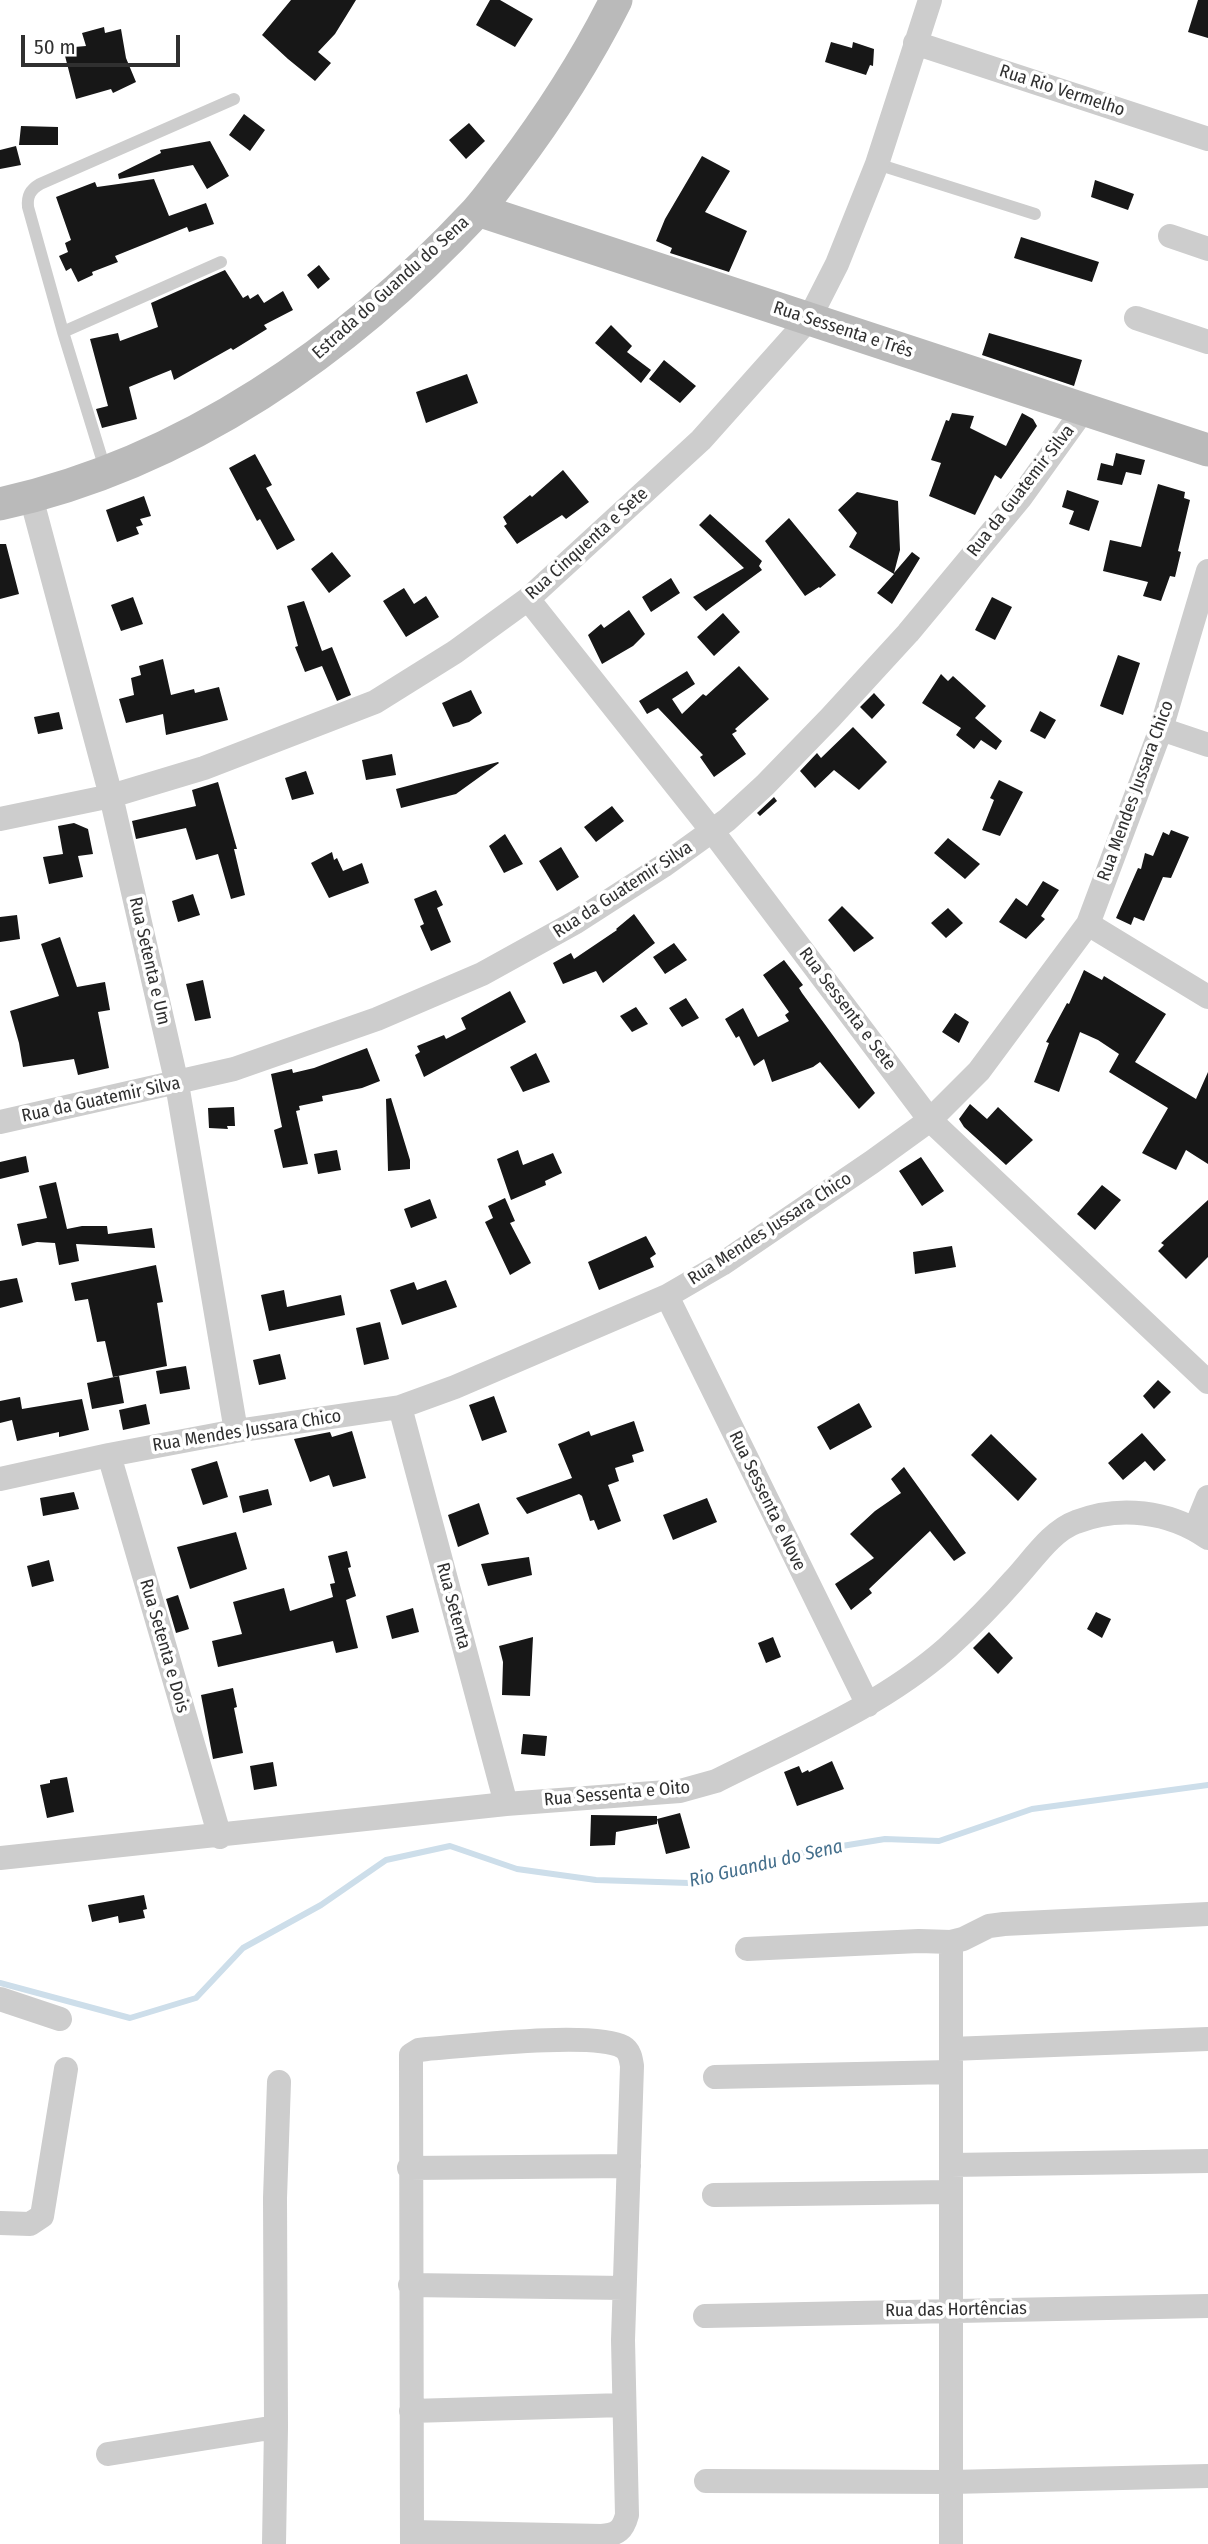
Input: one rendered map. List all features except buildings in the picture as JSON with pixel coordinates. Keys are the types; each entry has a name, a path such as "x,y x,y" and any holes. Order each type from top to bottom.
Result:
{"main road":[{"name":"Estrada do Guandu do Sena","path":"15,501 106,472 186,435 250,402 316,357 424,264 478,210 540,129 616,0"},
{"name":"Rua Sessenta e Três","path":"478,210 1208,450"}],"street":[{"name":"Rua Cinquenta e Sete","path":"0,819 111,796 204,768 375,702 455,652 528,599 701,440 809,319 837,264 877,164 930,0"},
{"name":"Rua Rio Vermelho","path":"915,44 1208,139"},
{"path":"1170,236 1208,248"},
{"path":"1136,318 1208,342"},
{"name":"Rua da Guatemir Silva","path":"0,1122 234,1069 377,1019 449,990 576,922 713,832 783,766 908,633 1021,497 1084,409"},
{"name":"Rua Setenta e Um","path":"15,501 111,796 177,1084 236,1431"},
{"name":"Rua Mendes Jussara Chico","path":"0,1479 236,1431 400,1407 455,1387 667,1296 733,1256 873,1162 930,1120 979,1071 1088,924 1161,729 1208,572"},
{"name":"Rua Sessenta e Sete","path":"528,599 713,832 930,1120 1208,1381"},
{"path":"1161,729 1208,745"},
{"path":"1088,924 1208,998"},
{"name":"Rua Sessenta e Nove","path":"667,1296 868,1705"},
{"name":"Rua Setenta","path":"400,1407 506,1804"},
{"name":"Rua Setenta e Dois","path":"108,1455 220,1837"},
{"name":"Rua Sessenta e Oito","path":"0,1858 220,1837 506,1804 680,1791 698,1787 716,1781 868,1705 905,1681 946,1648 1060,1532 1073,1523 1110,1514 1132,1513 1156,1515 1201,1533 1208,1497"},
{"path":"747,1949 951,1941 963,1939 989,1926 1004,1924 1208,1914"},
{"path":"951,1941 951,2544"},
{"path":"0,1999 60,2020"},
{"path":"715,2077 1208,2039"},
{"path":"550,2040 607,2042 627,2050 632,2066 629,2166 624,2288 627,2515 624,2526 619,2532 602,2536 412,2538 409,2168 411,2055 419,2050 550,2040"},
{"path":"0,2223 30,2224 41,2216 46,2203 66,2069"},
{"path":"274,2544 275,2198 279,2082"},
{"path":"951,2165 1208,2161"},
{"path":"409,2168 629,2166"},
{"path":"714,2195 951,2192"},
{"path":"410,2286 624,2288"},
{"name":"Rua das Hortências","path":"705,2316 1208,2306"},
{"path":"411,2411 624,2405"},
{"path":"107,2454 276,2427"},
{"path":"706,2481 951,2482 1208,2476"}],"lane":[{"path":"106,472 28,207 29,192 40,184 234,99"},
{"path":"877,164 1035,214"},
{"path":"63,332 221,262"}],"waterway":[{"name":"Rio Guandu do Sena","path":"0,1983 130,2018 196,1998 243,1948 321,1905 386,1860 450,1846 517,1869 596,1880 689,1883 811,1851 885,1839 939,1841 1032,1809 1208,1785"}]}
